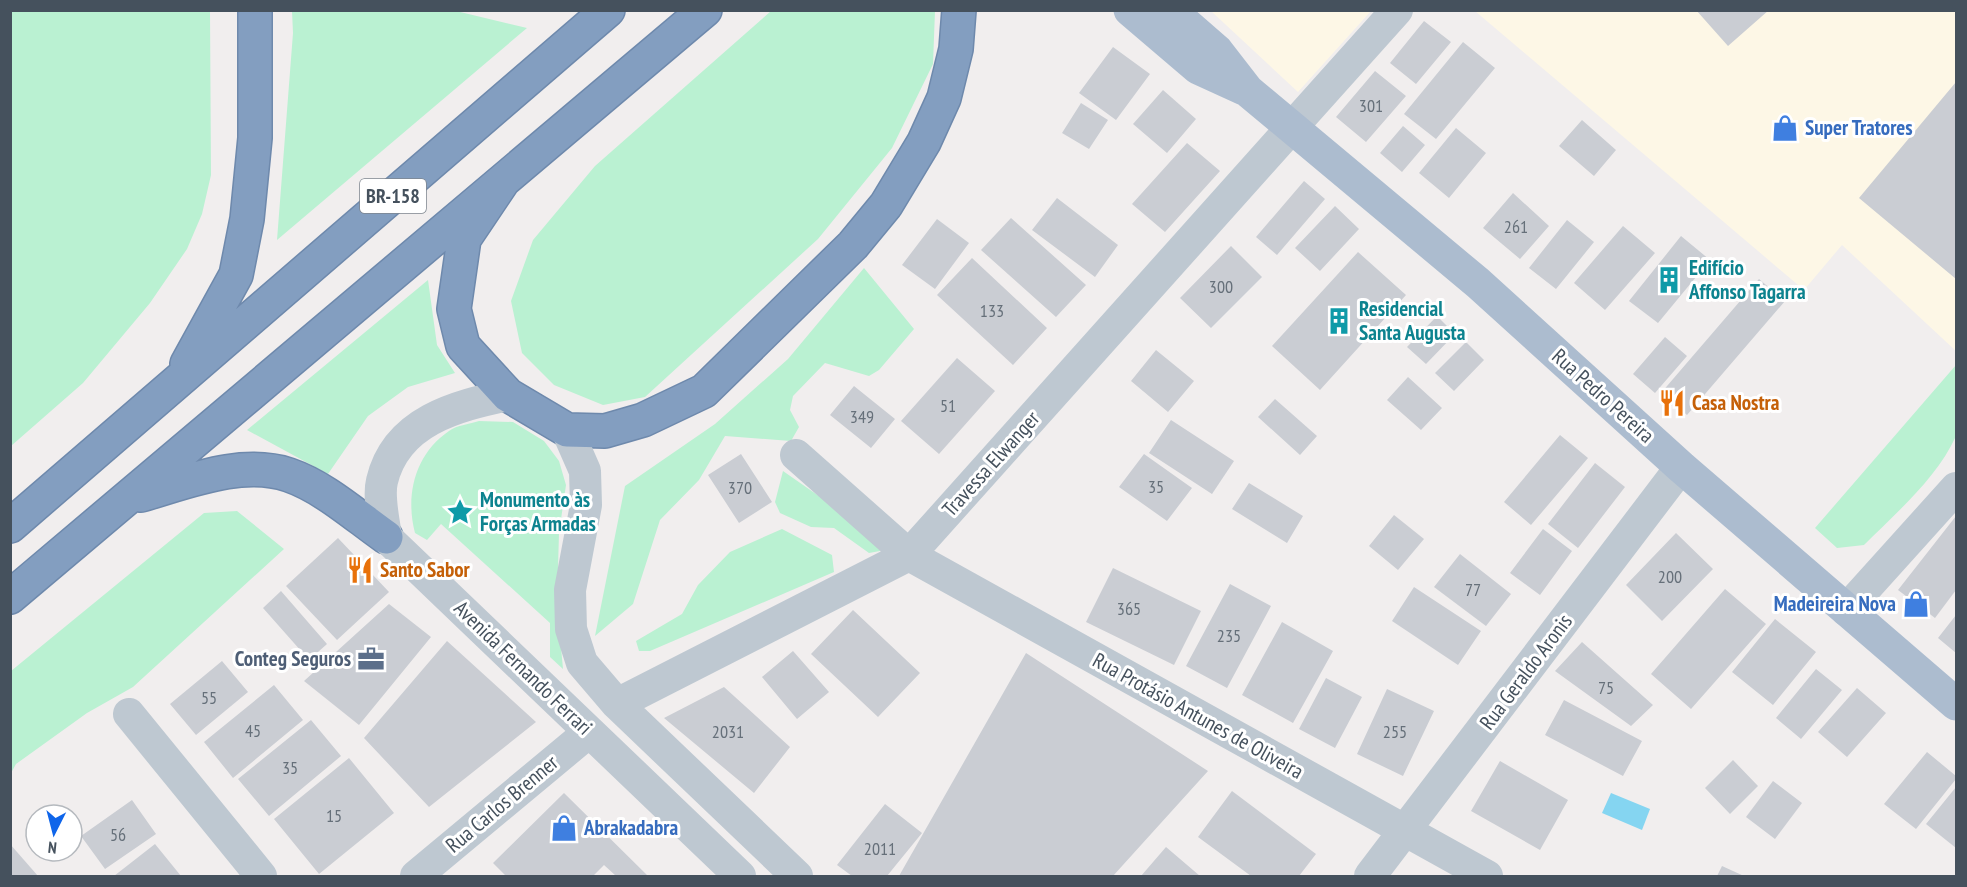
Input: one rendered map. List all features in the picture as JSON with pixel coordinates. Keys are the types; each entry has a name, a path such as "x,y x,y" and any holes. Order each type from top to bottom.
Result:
{"highway":[{"path":"177,382 236,275 247,219 255,138 255,10"},
{"name":"BR-158","path":"10,526 608,10"},
{"name":"BR-158","path":"10,597 705,10"},
{"path":"503,181 464,238 454,309 463,346 508,395 567,430 605,431 643,420 704,391 853,245 886,206 944,98 956,50 958,10"},
{"path":"130,498 214,474 247,469 289,475 320,491 386,537"}],"main road":[{"name":"Rua Pedro Pereira","path":"1130,10 1198,69 1248,91"},
{"name":"Rua Pedro Pereira","path":"1170,10 1217,51 1248,91 1478,283 1682,467 1956,704"}],"street":[{"name":"Travessa Elwanger","path":"617,704 909,555 1397,10"},
{"path":"386,537 381,482 392,456 406,436 432,417 462,404 508,395"},
{"name":"Avenida Fernando Ferrari","path":"567,430 585,471 586,505 570,590 571,629 582,663 617,704 797,876"},
{"name":"Rua Protásio Antunes de Oliveira","path":"796,456 909,555 1487,876"},
{"name":"Rua Geraldo Aronis","path":"1370,876 1682,467"},
{"path":"1846,610 1956,488"},
{"name":"Avenida Fernando Ferrari","path":"386,537 740,876"},
{"path":"129,714 261,876"},
{"name":"Rua Carlos Brenner","path":"416,876 589,732"}],"shaded area":[{"path":"1211,11 1371,11 1298,92"},
{"name":"Super Tratores","path":"1475,11 1956,11 1956,351 1842,245 1804,290"}],"green space":[{"path":"11,10 210,11 211,175 202,214 187,249 150,303 83,383 11,446"},
{"path":"292,11 456,11 527,28 277,240 293,33"},
{"path":"771,11 935,11 933,64 892,148 818,239 645,397 603,405 554,385 522,353 511,301 533,240 595,166"},
{"path":"864,268 914,329 879,370 869,376 825,363 793,396 790,410 799,427 791,441 725,436 699,480 660,520 633,604 595,636 625,486 715,424 788,359"},
{"path":"428,280 437,345 455,373 408,387 368,416 328,474 247,430"},
{"path":"1956,365 1956,436 1948,451 1927,481 1864,545 1837,548 1815,528"},
{"path":"479,421 513,422 544,441 559,461 566,485 559,533 557,604 563,669 550,657 550,623 441,524 427,540 415,533 412,519 412,490 421,463 437,440 449,431"},
{"path":"783,471 882,540 880,551 869,553 834,528 811,527 780,513 775,502"},
{"path":"237,511 284,549 133,687 87,713 16,764 11,773 11,671 204,513"},
{"path":"782,529 832,555 834,572 650,651 639,651 636,641 682,614 698,585 730,552"}],"water":[{"path":"1611,793 1650,809 1642,830 1602,813"}],"building":[{"path":"1696,10 1769,10 1728,46"},
{"path":"1424,21 1451,42 1416,84 1390,63"},
{"path":"1463,42 1495,68 1436,139 1404,114"},
{"path":"1113,47 1150,74 1116,120 1079,93"},
{"path":"1375,71 1406,96 1366,142 1336,117"},
{"path":"1956,82 1956,279 1859,198"},
{"path":"1163,90 1196,119 1167,153 1133,124"},
{"path":"1081,103 1108,120 1089,149 1062,133"},
{"path":"1582,120 1616,150 1594,176 1559,146"},
{"path":"1403,126 1425,145 1402,172 1380,153"},
{"path":"1456,128 1486,153 1449,198 1419,173"},
{"path":"1187,143 1220,171 1165,232 1132,204"},
{"path":"1304,181 1325,199 1277,255 1256,237"},
{"path":"1513,193 1549,226 1520,259 1483,228"},
{"path":"1057,198 1118,245 1095,277 1032,230"},
{"path":"1335,206 1359,229 1320,271 1295,248"},
{"path":"1011,218 1086,285 1056,317 981,250"},
{"path":"937,219 969,243 935,289 902,265"},
{"path":"1567,220 1594,242 1556,289 1529,268"},
{"path":"1623,226 1655,253 1605,310 1574,283"},
{"name":"Edifício Affonso Tagarra","path":"1681,236 1710,260 1658,323 1629,301"},
{"path":"1231,246 1262,277 1211,328 1180,298"},
{"name":"Residencial Santa Augusta","path":"1358,252 1406,295 1320,390 1272,346"},
{"path":"972,258 1047,328 1013,365 937,295"},
{"path":"1759,279 1785,301 1687,415 1661,393"},
{"path":"1437,316 1455,334 1426,364 1407,347"},
{"path":"1665,337 1687,356 1655,393 1633,374"},
{"path":"1466,342 1484,360 1454,391 1435,373"},
{"path":"1156,350 1194,381 1168,412 1131,381"},
{"path":"957,358 995,391 939,454 901,421"},
{"path":"1408,377 1442,408 1421,430 1387,400"},
{"path":"854,386 895,419 871,448 830,415"},
{"path":"1275,399 1317,436 1300,455 1258,417"},
{"path":"1171,420 1234,461 1212,494 1149,453"},
{"path":"1560,435 1588,458 1531,525 1504,502"},
{"path":"741,454 772,502 739,523 708,475"},
{"path":"1144,454 1192,488 1167,521 1119,487"},
{"path":"1595,463 1625,487 1578,548 1548,524"},
{"path":"1249,483 1303,516 1287,543 1232,509"},
{"path":"1394,515 1424,539 1398,570 1369,546"},
{"path":"1956,516 1956,590 1935,618 1898,590"},
{"path":"1543,529 1572,551 1540,595 1510,573"},
{"path":"1676,533 1713,569 1662,621 1626,585"},
{"path":"338,538 389,592 337,640 286,586"},
{"path":"1460,554 1511,594 1486,626 1434,587"},
{"path":"1113,568 1201,611 1174,665 1086,622"},
{"path":"1230,584 1271,606 1227,688 1186,666"},
{"path":"1414,587 1481,631 1458,665 1392,621"},
{"path":"1725,589 1766,624 1691,709 1651,674"},
{"path":"281,591 327,644 309,660 263,608"},
{"name":"Conteg Seguros","path":"389,604 431,637 359,725 304,681"},
{"path":"853,610 920,673 878,717 811,654"},
{"path":"1956,615 1956,653 1938,638"},
{"path":"1775,619 1816,652 1773,705 1732,672"},
{"path":"1282,622 1333,651 1293,723 1242,695"},
{"path":"447,641 536,722 429,807 364,738"},
{"path":"1582,642 1653,705 1631,726 1555,671"},
{"path":"793,651 829,692 797,719 762,677"},
{"path":"1026,653 1208,771 1113,876 899,876"},
{"path":"222,661 248,692 196,735 170,704"},
{"path":"1816,669 1842,690 1801,739 1776,718"},
{"path":"1326,678 1362,697 1335,748 1299,729"},
{"path":"274,685 303,720 233,778 204,742"},
{"path":"724,687 790,747 754,793 664,718"},
{"path":"1857,688 1886,713 1847,757 1818,732"},
{"path":"1387,689 1434,711 1403,776 1357,754"},
{"path":"1564,700 1642,741 1623,776 1545,735"},
{"path":"311,720 341,756 269,816 238,779"},
{"path":"1927,752 1956,776 1956,779 1916,829 1884,804"},
{"path":"349,758 394,813 319,874 274,819"},
{"path":"1733,760 1758,786 1730,814 1705,788"},
{"path":"1500,761 1568,800 1540,850 1471,811"},
{"path":"1773,781 1802,803 1775,839 1746,817"},
{"path":"1956,787 1956,848 1926,824"},
{"path":"1232,791 1316,854 1299,876 1251,876 1198,837"},
{"name":"Abrakadabra","path":"564,793 648,876 616,876 604,865 593,876 506,876 493,863"},
{"path":"132,800 156,834 105,869 84,840 84,834"},
{"path":"885,804 922,833 887,876 852,876 837,865"},
{"path":"10,844 24,863 38,876 10,876"},
{"path":"155,844 181,876 114,876"},
{"path":"1166,847 1200,876 1141,876"},
{"path":"1722,866 1744,876 1717,876"}],"place":[{"name":"Super Tratores","path":"1785,128"},
{"name":"Edifício Affonso Tagarra","path":"1669,280"},
{"name":"Residencial Santa Augusta","path":"1339,321"},
{"name":"Casa Nostra","path":"1672,403"},
{"name":"Monumento às Forças Armadas","path":"460,512"},
{"name":"Santo Sabor","path":"360,570"},
{"name":"Madeireira Nova","path":"1916,604"},
{"name":"Conteg Seguros","path":"371,659"},
{"name":"Abrakadabra","path":"564,828"}]}
